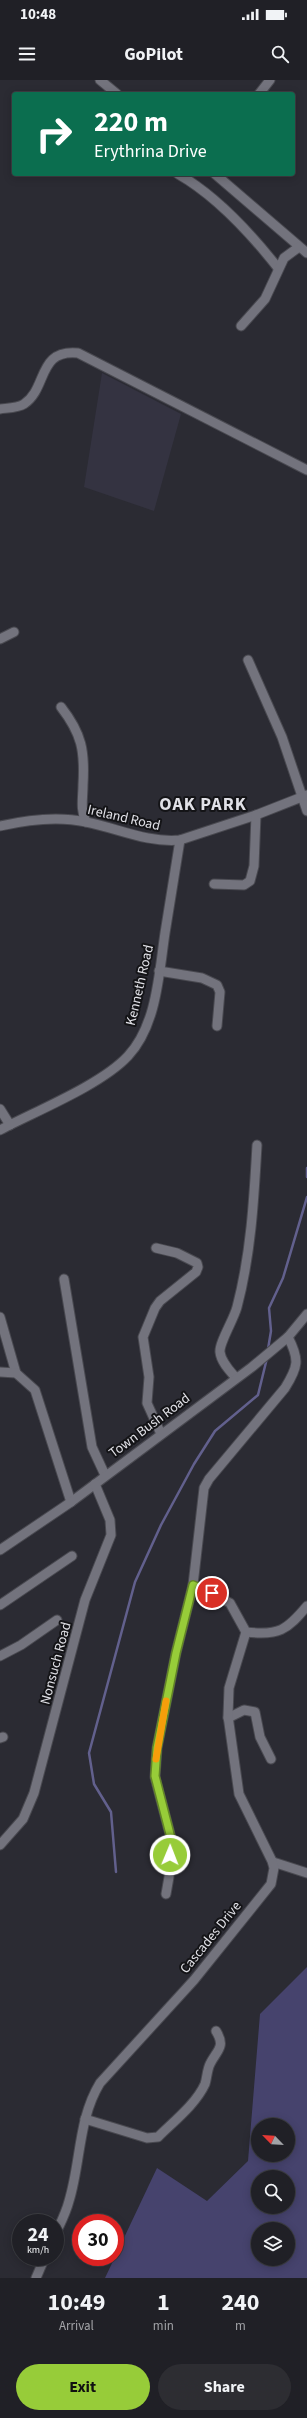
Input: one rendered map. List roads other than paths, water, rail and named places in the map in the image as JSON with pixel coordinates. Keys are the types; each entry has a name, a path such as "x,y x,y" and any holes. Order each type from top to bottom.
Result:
{"street":[{"path":"100,80 115,92"},
{"path":"261,92 270,80"},
{"path":"181,176 211,198 250,236 278,268"},
{"path":"217,176 307,253"},
{"path":"241,326 265,299 278,268 284,258 299,247"},
{"path":"0,409 24,404 54,358 61,354 78,353 307,470"},
{"path":"0,639 14,632"},
{"path":"248,660 271,709 305,796 307,811"},
{"path":"61,707 74,724 82,743 84,763 82,806 86,822"},
{"name":"Ireland Road","path":"0,826 37,820 86,822 125,834 170,841 180,840 256,815 305,796"},
{"path":"214,884 244,885 250,880 254,866 256,815"},
{"name":"Kenneth Road","path":"0,1130 96,1080 128,1056 142,1036 151,1009 159,971 180,840"},
{"path":"159,971 202,978 217,985 220,992 217,1026"},
{"path":"0,1108 10,1125"},
{"path":"236,1378 220,1352 221,1343 231,1327 237,1308 247,1259 257,1145"},
{"path":"156,1248 177,1253 197,1263 198,1267 196,1272 155,1308 143,1337 149,1377 147,1403 161,1434"},
{"path":"64,1278 92,1447 105,1476"},
{"name":"Town Bush Road","path":"1,1546 70,1502 252,1367 288,1337 307,1314"},
{"path":"0,1317 16,1373 34,1388 39,1397 70,1502"},
{"path":"166,1894 169,1877 171,1838 155,1776 157,1748 176,1653 193,1585 204,1488 285,1388 293,1375 297,1354 288,1337"},
{"path":"0,1372 16,1373"},
{"name":"Nonsuch Road","path":"0,1845 19,1825 34,1793 85,1600 96,1570 109,1543 110,1520 95,1484"},
{"path":"0,1605 72,1556"},
{"path":"193,1585 230,1603 246,1632 229,1688 228,1718 239,1794 273,1862 307,1873"},
{"path":"246,1632 278,1632 286,1629 307,1606"},
{"path":"0,1656 21,1645 57,1620"},
{"path":"228,1718 244,1710 254,1712 260,1736 271,1759"},
{"name":"Cascades Drive","path":"64,2214 69,2202 85,2119 93,2094 100,2083 194,1980 271,1884 274,1868 273,1862"},
{"path":"85,2119 141,2137 158,2137 198,2095 205,2084 210,2064 221,2045 221,2039 216,2031"},
{"path":"36,2278 41,2266"}],"waterway":[{"path":"307,1168 307,1177"},
{"path":"268,1349 271,1331 269,1308 283,1278 307,1197"},
{"path":"116,1872 111,1812 94,1784 89,1753 135,1582 161,1525 194,1464 215,1431 258,1395 267,1358"}],"district":[{"name":"OAK PARK","path":"203,804"}]}
